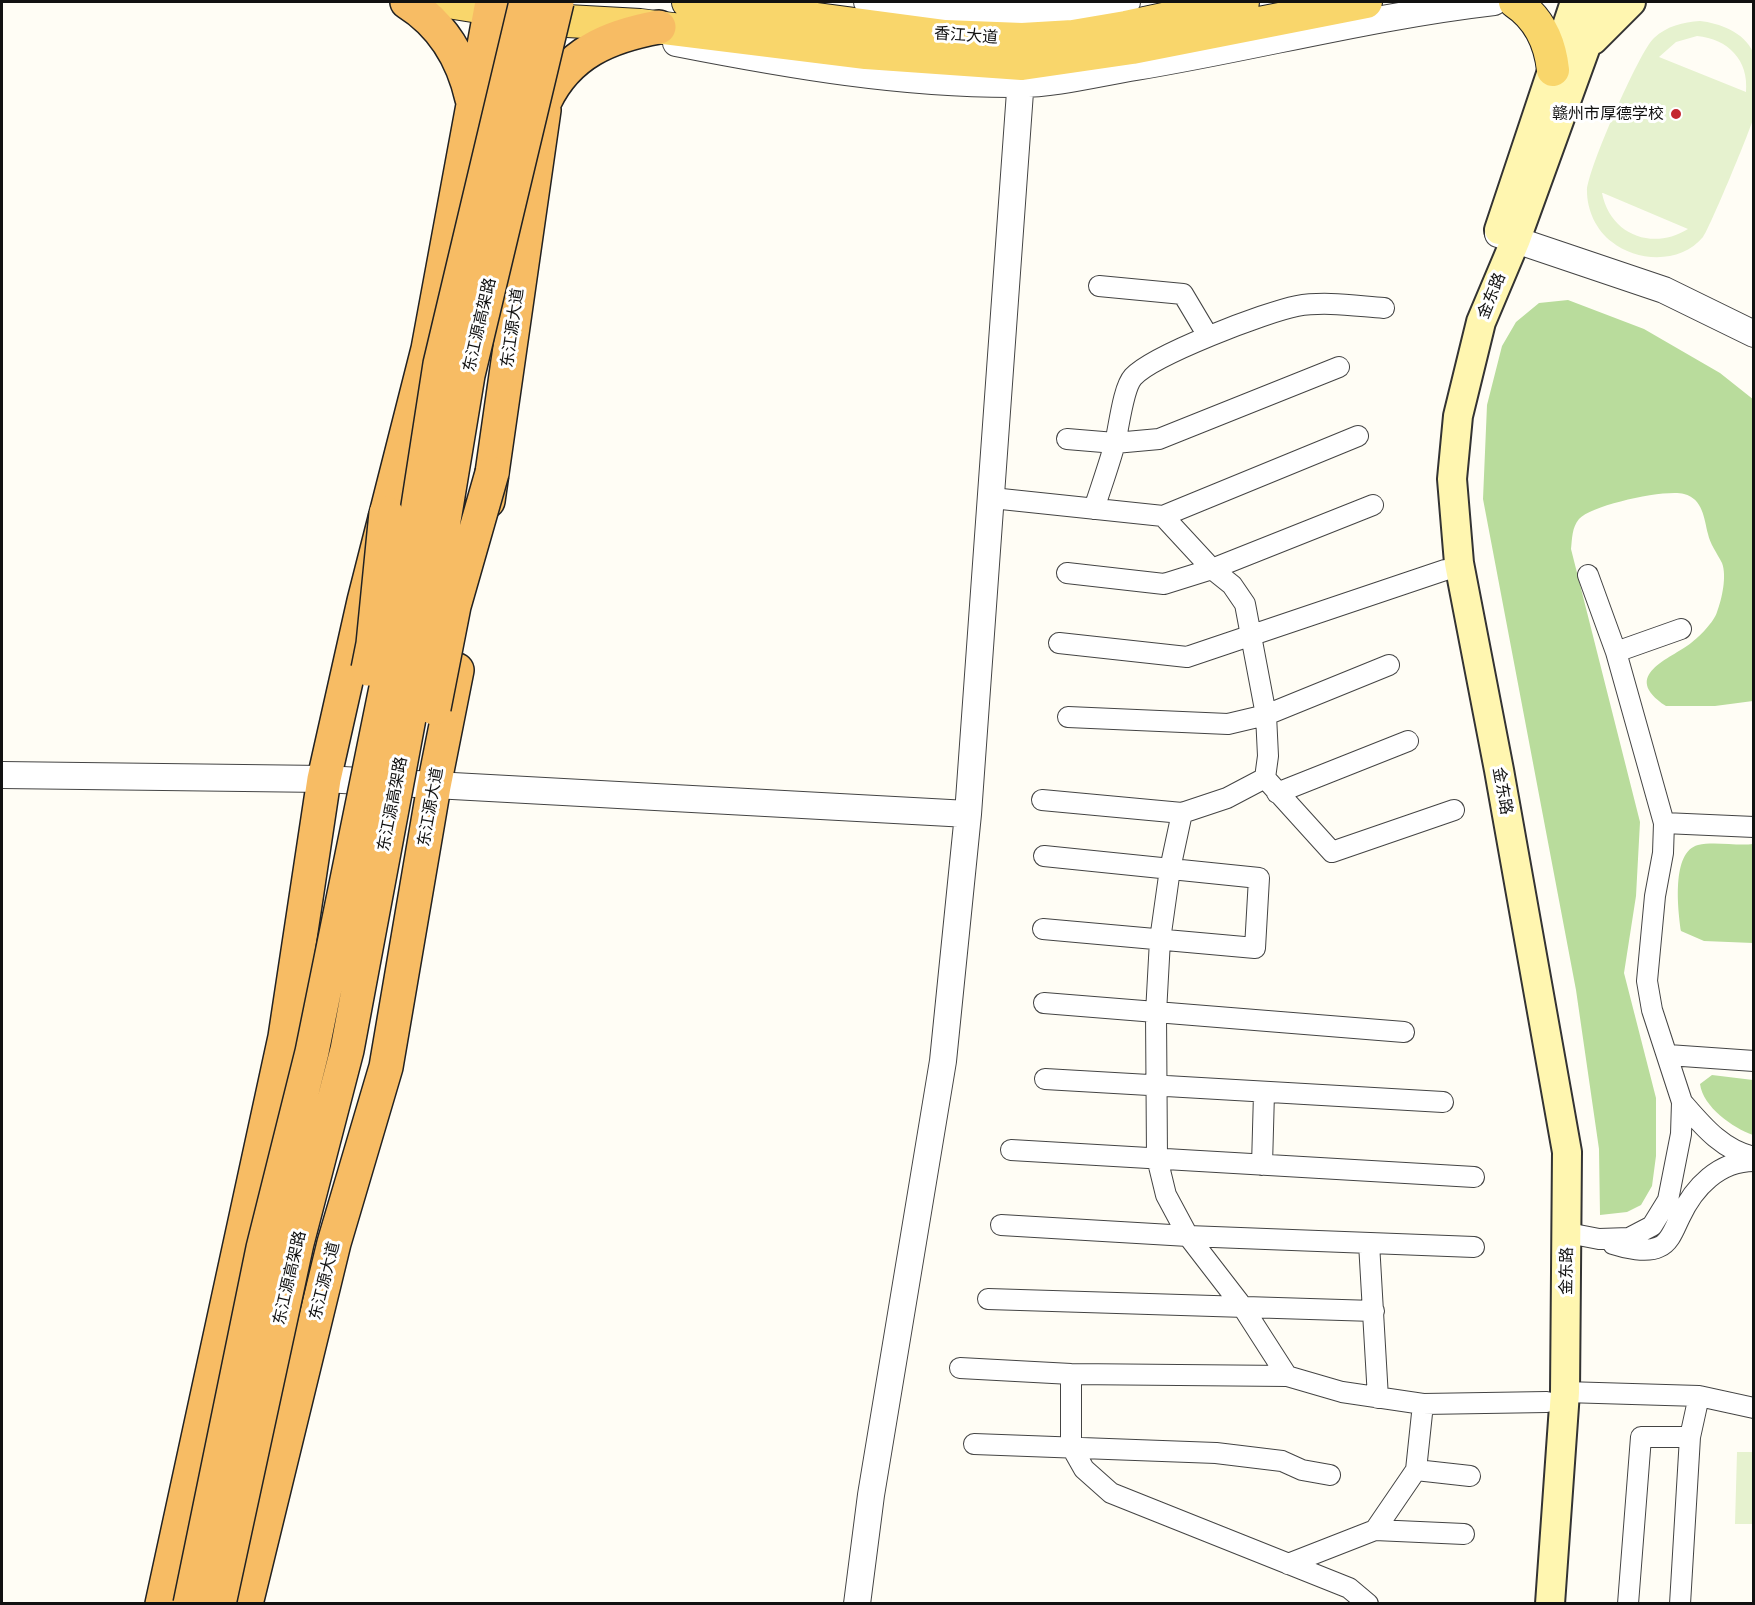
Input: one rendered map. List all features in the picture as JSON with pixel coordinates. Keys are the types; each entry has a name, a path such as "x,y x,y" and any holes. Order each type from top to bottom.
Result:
{"highway":[{"path":"407,2 424,14 447,39 464,70 473,103"},
{"name":"东江源高架路","path":"190,1604 263,1248 312,1052 402,609 440,364 526,2"},
{"path":"162,1604 285,1037 324,779 386,513 428,349 492,4"},
{"name":"东江源高架路","path":"219,1604 289,1280 347,1050 429,611 468,375 565,8"},
{"name":"东江源大道","path":"246,1604 334,1243 386,1067 434,786 480,558 545,101 565,8"},
{"path":"545,101 561,73 575,61 606,42 644,31"},
{"path":"289,1280 342,1161 454,606 492,473"},
{"path":"263,1248 277,1125 373,644 386,513"}],"main road":[{"path":"448,2 565,8 644,31 866,53 1021,74 1132,48 1366,2"},
{"name":"香江大道","path":"688,2 945,36 1022,39 1073,36 1116,29 1243,2"},
{"path":"1515,2 1541,29 1549,49 1553,70"},
{"name":"金东路","path":"1550,1604 1556,1397 1568,1233 1566,1152 1499,771 1459,563 1452,479 1458,416 1481,322 1553,70 1575,2"},
{"name":"金东路","path":"1531,1604 1556,1397 1550,1154 1445,570 1437,481 1443,413 1463,317 1506,236 1582,56 1602,2"},
{"path":"1582,56 1608,22 1631,2"}],"street":[{"path":"867,2 948,14 1019,15 1082,11 1127,2"},
{"path":"857,1604 871,1494 943,1061 968,814 1021,74 1173,61 1412,14 1494,2"},
{"path":"1506,236 1664,290 1754,334"},
{"path":"1099,286 1183,294 1209,336"},
{"path":"1094,509 1132,378 1209,336 1297,306 1384,308"},
{"path":"1067,439 1115,443 1159,439 1339,367"},
{"path":"992,498 1163,516 1358,436"},
{"path":"1067,573 1164,584 1212,569 1373,505"},
{"path":"1163,516 1212,569 1232,585 1245,604 1266,715 1271,786 1332,852 1454,810"},
{"path":"1059,643 1187,657 1445,570"},
{"path":"1588,575 1616,652 1664,823 1663,853 1655,896 1647,981 1652,1010 1682,1101 1681,1134 1668,1200 1652,1226 1629,1238 1599,1239"},
{"path":"1616,652 1681,629"},
{"path":"1068,717 1228,724 1266,715 1389,665"},
{"path":"1042,800 1182,813 1408,741"},
{"path":"2,775 324,779 968,814"},
{"path":"1182,813 1170,869 1160,940 1156,1013 1157,1158 1166,1195 1188,1236 1242,1306 1287,1376"},
{"path":"1664,823 1754,826"},
{"path":"1043,929 1255,948 1259,878 1044,856"},
{"path":"1044,1003 1404,1032"},
{"path":"1668,1055 1754,1061"},
{"path":"1045,1078 1443,1102"},
{"path":"1262,1165 1264,1093"},
{"path":"1682,1101 1722,1143 1754,1159"},
{"path":"1011,1150 1474,1177"},
{"path":"1568,1233 1617,1245 1644,1249 1660,1247 1670,1238 1683,1210 1699,1187 1720,1168 1754,1159"},
{"path":"1001,1225 1188,1236 1474,1247"},
{"path":"1369,1243 1378,1398"},
{"path":"988,1299 1374,1311"},
{"path":"960,1368 1071,1374 1287,1376 1342,1392 1424,1404 1556,1397 1699,1396 1754,1408"},
{"path":"1071,1374 1071,1446 1084,1468 1111,1493 1349,1588 1368,1604"},
{"path":"1680,1604 1690,1437 1699,1396"},
{"path":"1374,1530 1416,1470 1424,1404"},
{"path":"1628,1604 1641,1437 1690,1437"},
{"path":"974,1444 1216,1453 1282,1461 1302,1470 1330,1475"},
{"path":"1416,1470 1470,1476"},
{"path":"1288,1564 1374,1530 1464,1534"}],"green space":[{"path":"1700,21 1723,26 1737,34 1744,39 1753,52 1754,116 1730,178 1703,237 1694,246 1671,256 1646,256 1634,253 1622,249 1601,232 1589,205 1587,191 1589,179 1615,112 1647,47 1664,30 1676,25","holes":["1697,36 1718,42 1734,53 1744,70 1746,92 1659,57 1676,42","1603,193 1688,229 1661,239 1635,235 1623,229 1614,219"]},
{"path":"1568,300 1644,329 1720,373 1754,400 1753,701 1715,706 1666,706 1653,695 1647,685 1648,677 1653,669 1691,643 1706,629 1721,601 1724,581 1722,563 1709,538 1702,510 1695,500 1690,496 1675,493 1629,499 1586,514 1579,519 1573,533 1571,549 1640,822 1636,896 1624,973 1656,1098 1656,1156 1652,1186 1641,1205 1627,1212 1600,1215 1599,1149 1576,990 1483,499 1487,405 1502,346 1516,322 1539,303"},
{"path":"1704,844 1753,844 1753,943 1704,941 1681,931 1678,883 1684,858 1689,850"},
{"path":"1712,1075 1753,1080 1753,1135 1728,1122 1707,1101 1700,1084"},
{"path":"1737,1452 1753,1452 1753,1524 1735,1524"}],"place":[{"name":"赣州市厚德学校","path":"1676,114"}]}
